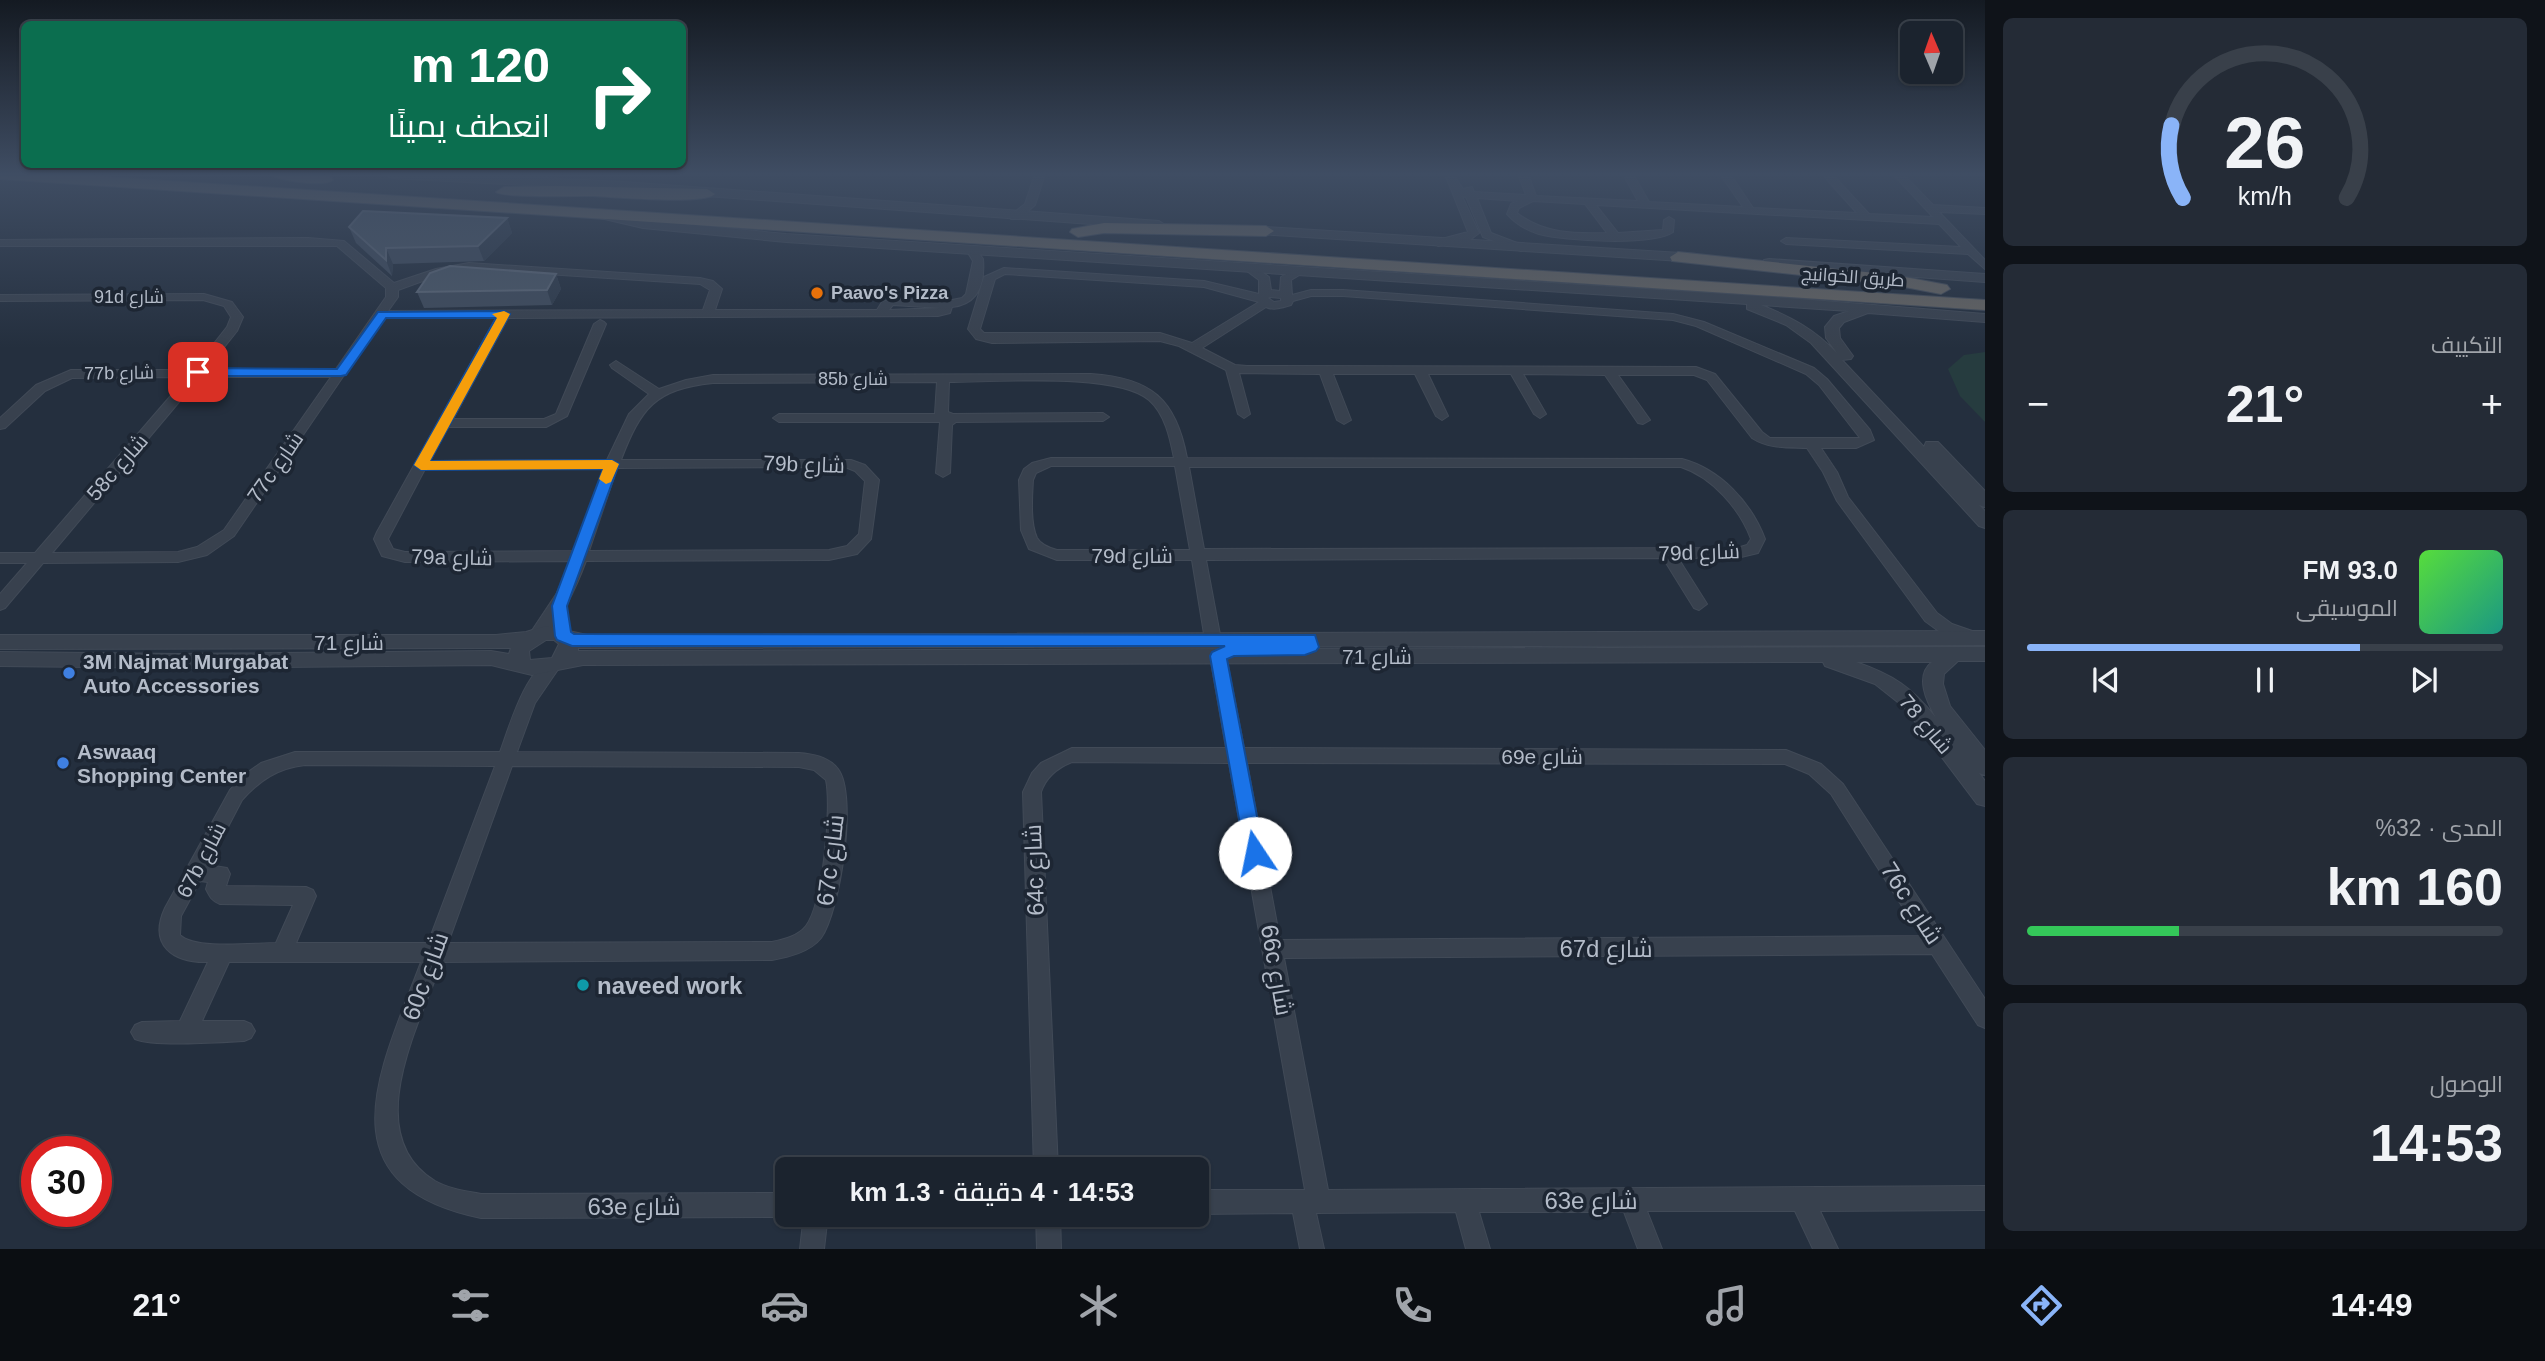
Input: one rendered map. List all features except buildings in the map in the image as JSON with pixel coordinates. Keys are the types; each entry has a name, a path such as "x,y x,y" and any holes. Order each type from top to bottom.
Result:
{"highway":[{"name":"طريق الخوانيج","path":"878,232 1985,305"},
{"name":"طريق الخوانيج","path":"1082,232 1985,292"},
{"path":"1678,257 1894,280 1941,289"}],"street":[{"path":"734,232 972,251 1985,318"},
{"path":"1284,232 1985,278"},
{"path":"1438,243 1470,236 1474,232"},
{"path":"1486,232 1521,248"},
{"path":"1557,232 1614,236 1666,232"},
{"path":"1611,232 1614,236"},
{"path":"1954,232 1985,266"},
{"path":"1786,241 1985,249"},
{"path":"0,243 330,243 348,248 392,288 422,276 454,268 486,267 685,281 706,287 711,292 708,313"},
{"path":"382,315 941,313 946,311 947,304 963,302 972,295 979,258 972,251"},
{"path":"1251,269 1262,274 1266,294"},
{"path":"1004,271 1197,283 1286,297 1343,292 1682,318 1810,371 1819,378 1867,436 1861,443 1772,443 1760,438 1713,379 1703,373 1247,370 1232,368 1172,339 992,339 977,334 974,327 990,277 1004,271"},
{"path":"1286,297 1286,278 1297,272"},
{"name":"77c شارع","path":"39,558 178,557 213,546 229,533 382,315 390,302 392,288"},
{"path":"1194,348 1266,294"},
{"name":"91d شارع","path":"0,298 213,299 228,303 236,312 233,328"},
{"path":"1713,298 1746,305 1781,317 1825,339 1841,351 1985,501"},
{"path":"1825,339 1832,327 1845,316 1859,312 1887,311"},
{"name":"79a شارع","path":"504,314 381,539 387,551 405,557 579,558"},
{"path":"444,423 556,420 561,416 600,324"},
{"name":"58c شارع","path":"0,604 233,328"},
{"path":"1825,339 1985,523"},
{"path":"616,365 658,394"},
{"path":"1232,368 1244,414"},
{"path":"1420,371 1442,416"},
{"path":"1515,371 1540,414"},
{"path":"1609,371 1643,420"},
{"path":"1326,372 1344,420"},
{"name":"77b شارع","path":"0,425 36,389 61,377 81,373 341,373"},
{"name":"85b شارع","path":"612,464 630,422 643,404 658,394 690,382 713,379 1091,378"},
{"name":"66c شارع","path":"1091,378 1124,382 1152,395 1167,414 1180,463 1274,949 1311,1202 1312,1249"},
{"path":"943,473 947,379"},
{"path":"779,418 1103,416"},
{"path":"1795,443 1833,480"},
{"path":"1811,443 1842,498 1931,617 1956,633 1983,643"},
{"name":"79b شارع","path":"421,465 839,463 853,465 865,471 872,480 866,536 852,550 829,555 579,558"},
{"name":"79d شارع","path":"1051,463 1180,463 1682,463 1702,469 1718,479 1757,535 1756,546 1743,552 1667,554 1057,555 1039,549 1033,543 1027,530 1026,477 1037,466 1051,463"},
{"path":"560,606 568,652 557,664 538,669 523,664 519,658 521,648 560,606 612,464"},
{"path":"1667,554 1699,604"},
{"path":"0,558 39,558"},
{"path":"1923,638 1930,631 1931,617"},
{"path":"533,637 551,633 565,637"},
{"name":"شارع 71","path":"0,642 504,642 533,637"},
{"name":"شارع 71","path":"565,637 587,642 1814,655 1954,654 1983,643"},
{"name":"شارع 71","path":"557,664 583,658 1216,648 1305,649 1310,647 1309,640 1923,638 1983,643"},
{"name":"شارع 78","path":"1954,654 1934,671 1933,691 1946,714 1985,766"},
{"name":"شارع 78","path":"1814,655 1865,671 1897,690 1921,713 1985,797"},
{"name":"شارع 71","path":"0,659 179,661 491,658 523,664"},
{"name":"60c شارع","path":"523,664 527,702"},
{"name":"60c شارع","path":"481,1206 455,1203 422,1187 412,1180 397,1162 388,1140 384,1116 386,1091 433,952 527,702 538,682 557,664"},
{"name":"64c شارع","path":"1046,1157 1032,803 1035,781 1050,764 1072,755 1236,756"},
{"name":"69e شارع","path":"1236,756 1772,756 1786,757 1808,765 1828,778 1837,789"},
{"name":"67b شارع","path":"433,952 188,952 178,949 171,942 168,924 236,795 255,775 280,762 305,758 505,758"},
{"name":"67c شارع","path":"433,952 772,951 802,942 814,932 822,920 838,792 834,777 824,766 799,760 505,758"},
{"name":"76c شارع","path":"1837,789 1985,1018"},
{"path":"194,872 220,874 216,889 220,895 306,896 282,953"},
{"name":"67d شارع","path":"1274,949 1939,945"},
{"path":"186,1031 223,953"},
{"path":"142,1032 244,1031"},
{"path":"1801,1198 1826,1249"},
{"name":"63e شارع","path":"1209,1202 1985,1198"},
{"path":"1637,1200 1650,1249"},
{"path":"1637,1200 1661,1249"},
{"path":"1464,1201 1478,1249"},
{"name":"63e شارع","path":"481,1206 775,1205"},
{"path":"813,1249 815,1227"},
{"path":"1048,1227 1049,1249"}],"green space":[{"path":"1985,352 1985,422 1960,396 1948,369 1964,355"}],"slow traffic":[{"path":"498,314 504,314 421,465 612,464 606,479"}],"place":[{"name":"Paavo's Pizza","path":"817,293"},
{"name":"3M Najmat Murgabat Auto Accessories","path":"69,673"},
{"name":"Aswaaq Shopping Center","path":"63,763"},
{"name":"naveed work","path":"583,985"}],"route":[{"path":"198,372 341,373 382,315 504,314 421,465 612,464 560,606 563,636 567,639 587,642 1309,640 1311,645 1305,649 1231,650 1218,656 1255,853"}]}
